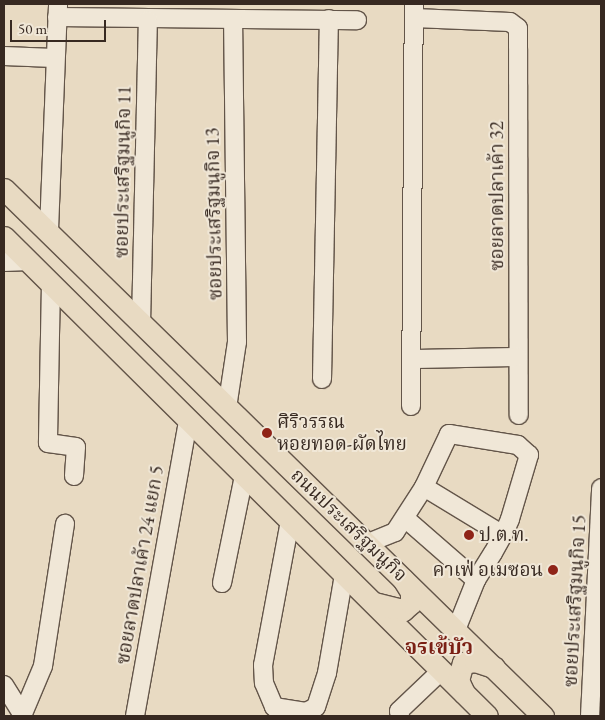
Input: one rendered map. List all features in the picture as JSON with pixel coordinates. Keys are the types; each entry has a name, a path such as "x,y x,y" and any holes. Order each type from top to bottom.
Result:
{"main road":[{"name":"ถนนประเสริฐมนูกิจ","path":"4,189 49,230 227,408 399,572 543,716"},
{"name":"ถนนประเสริฐมนูกิจ","path":"4,237 487,716"},
{"path":"371,602 403,610 410,603 411,592 399,572"},
{"path":"464,694 458,680 463,664 475,661 494,667"}],"street":[{"path":"49,230 54,58 58,10 148,20 357,20"},
{"name":"ซอยลาดปลาเค้า 32","path":"412,406 414,11 470,12 510,22 518,28 518,415"},
{"path":"322,379 330,19"},
{"name":"ซอยประเสริฐมนูกิจ 11","path":"141,324 148,20"},
{"name":"ซอยประเสริฐมนูกิจ 13","path":"227,408 237,342 233,20"},
{"path":"4,56 54,58"},
{"path":"4,262 29,261"},
{"path":"51,283 48,443 76,446 74,476"},
{"path":"412,359 518,357"},
{"name":"ซอยลาดปลาเค้า 24 แยก 5","path":"135,716 188,420"},
{"path":"368,543 395,532 406,519 450,434 458,432 526,448 529,455 503,535 476,580 456,630"},
{"path":"222,583 244,476"},
{"path":"424,487 503,535"},
{"name":"ซอยประเสริฐมนูกิจ 15","path":"590,716 601,488"},
{"path":"406,519 476,580"},
{"path":"290,521 264,665 264,683 274,707 306,712 316,707 327,673 344,575"},
{"path":"22,716 43,666 65,524"},
{"path":"400,716 399,711 441,671"},
{"path":"4,685 22,716"}],"place":[{"name":"ศิริวรรณ หอยทอด-ผัดไทย","path":"267,433"},
{"name":"ป.ต.ท.","path":"469,535"},
{"name":"คาเฟ่ อเมซอน","path":"553,570"}],"district":[{"name":"จรเข้บัว","path":"439,647"}]}
